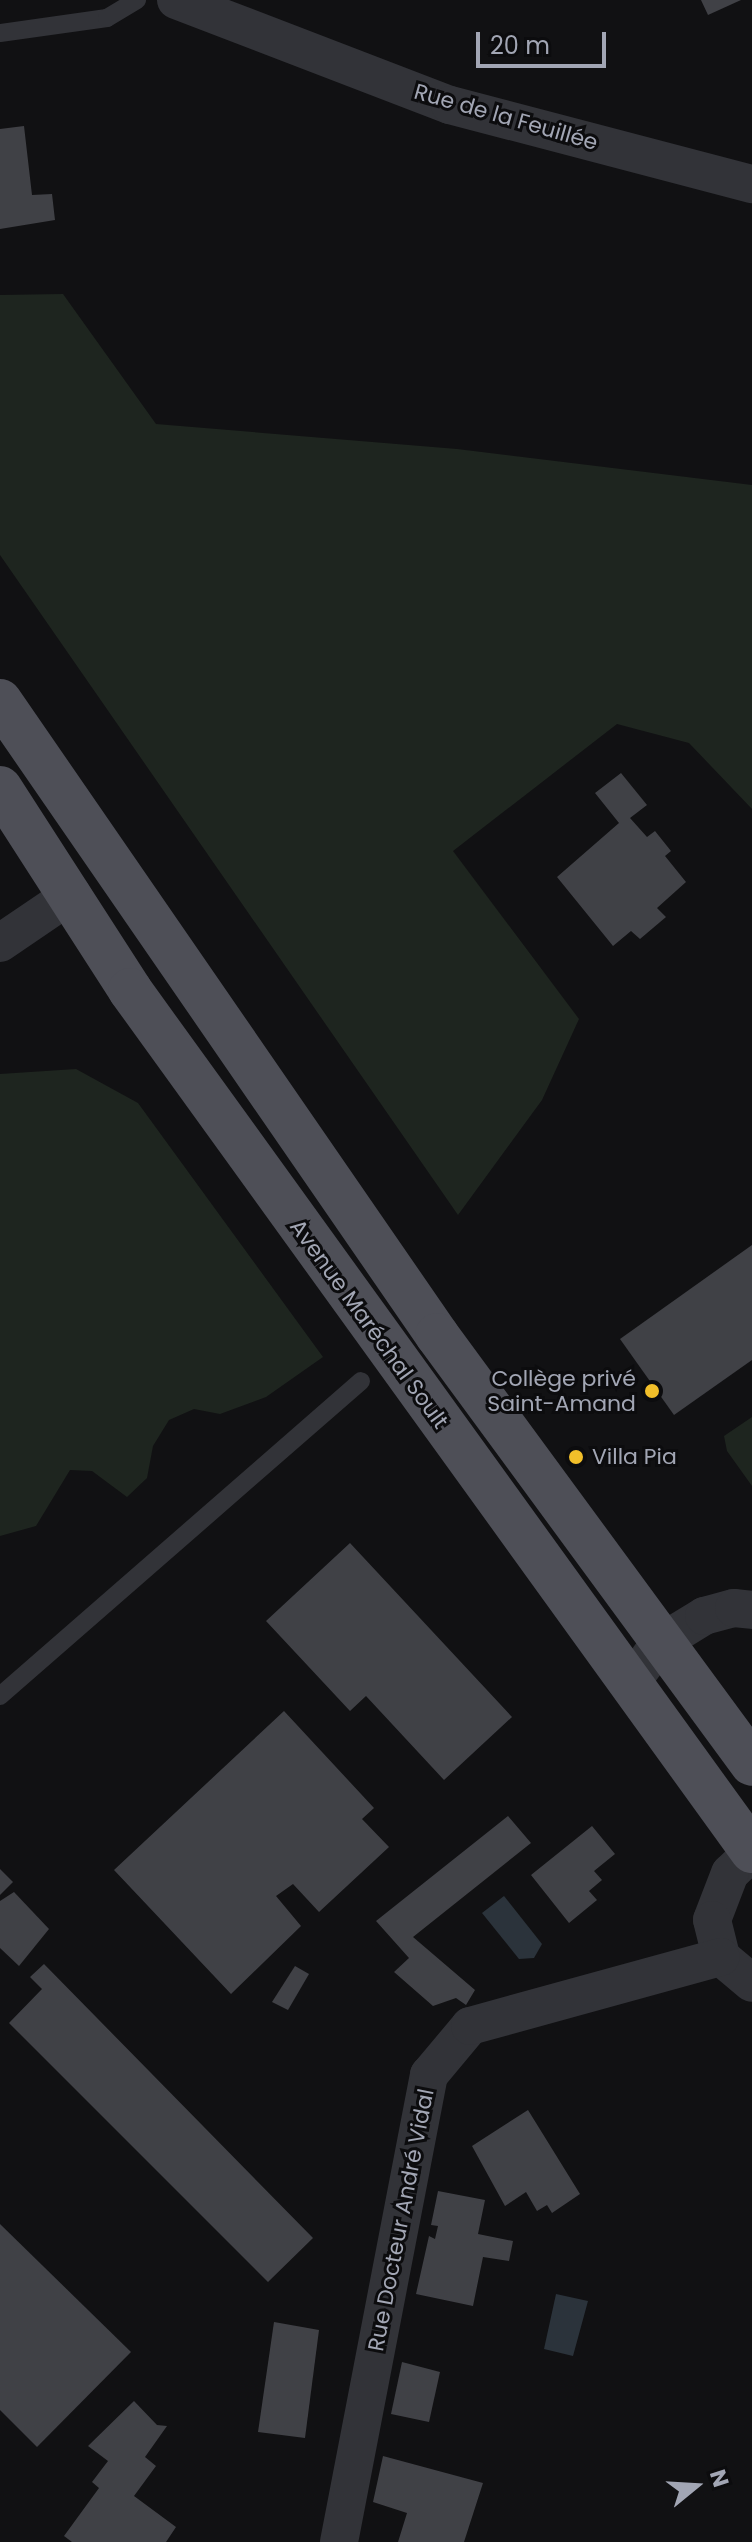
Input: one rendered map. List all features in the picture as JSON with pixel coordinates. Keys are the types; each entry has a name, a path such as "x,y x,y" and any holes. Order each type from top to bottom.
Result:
{"main road":[{"path":"0,701 437,1335 660,1643 752,1764"},
{"name":"Avenue Maréchal Soult","path":"0,788 72,894 130,990 752,1852"}],"street":[{"name":"Rue de la Feuillée","path":"176,0 450,105 752,184"},
{"path":"0,943 72,894"},
{"path":"630,1684 660,1643 704,1616 752,1610"},
{"path":"752,1852 730,1873 716,1899 713,1937 721,1957 752,1983"},
{"name":"Rue Docteur André Vidal","path":"339,2542 429,2075 470,2026 721,1957"}],"lane":[{"path":"0,33 107,18 137,0"},
{"path":"0,1696 361,1381"}],"shaded area":[{"path":"63,294 156,424 457,449 752,485 752,809 689,743 617,724 453,851 579,1019 542,1100 458,1215 0,555 0,295"},
{"path":"76,1069 138,1103 323,1357 266,1397 220,1414 194,1409 169,1420 153,1446 147,1478 127,1497 92,1471 70,1470 36,1526 0,1536 0,1074"},
{"path":"752,1417 752,1486 727,1451 724,1436"},
{"path":"504,1896 542,1944 534,1958 519,1959 482,1913"},
{"path":"556,2294 588,2301 573,2356 544,2349"}],"building":[{"path":"701,0 741,0 708,15"},
{"path":"24,126 32,195 52,194 55,220 0,229 0,129"},
{"path":"621,773 647,805 630,818 647,837 655,831 671,851 665,856 686,882 657,908 666,917 640,939 631,931 613,946 557,877 619,823 595,793"},
{"path":"752,1245 752,1360 674,1415 620,1339"},
{"path":"350,1543 512,1717 444,1780 366,1696 350,1711 266,1621"},
{"path":"284,1711 374,1808 362,1819 389,1847 319,1912 293,1884 276,1896 301,1926 231,1994 114,1870"},
{"path":"508,1816 531,1843 413,1937 475,1990 466,2005 456,1998 433,2006 394,1972 409,1958 376,1921"},
{"path":"592,1826 615,1854 594,1871 602,1880 589,1891 597,1900 569,1923 531,1875"},
{"path":"0,1869 13,1882 0,1895"},
{"path":"14,1892 49,1929 19,1966 0,1948 0,1901"},
{"path":"44,1964 313,2238 268,2282 9,2023 42,1989 30,1977"},
{"path":"295,1966 309,1974 288,2010 272,2002"},
{"path":"528,2110 580,2194 552,2213 547,2205 537,2211 526,2192 505,2206 472,2146"},
{"path":"438,2191 485,2200 478,2234 513,2241 509,2261 483,2257 473,2306 416,2294 429,2236 435,2239 438,2226 431,2225"},
{"path":"0,2224 131,2352 37,2447 0,2410"},
{"path":"274,2322 319,2330 305,2438 258,2432"},
{"path":"402,2362 440,2372 429,2422 391,2414"},
{"path":"134,2401 157,2425 167,2426 145,2457 156,2466 134,2496 176,2527 166,2542 72,2542 64,2536 99,2488 92,2482 108,2461 88,2446"},
{"path":"383,2456 483,2483 464,2542 398,2542 407,2513 373,2502"}],"place":[{"name":"Collège privé Saint-Amand","path":"652,1391"},
{"name":"Villa Pia","path":"576,1457"}]}
